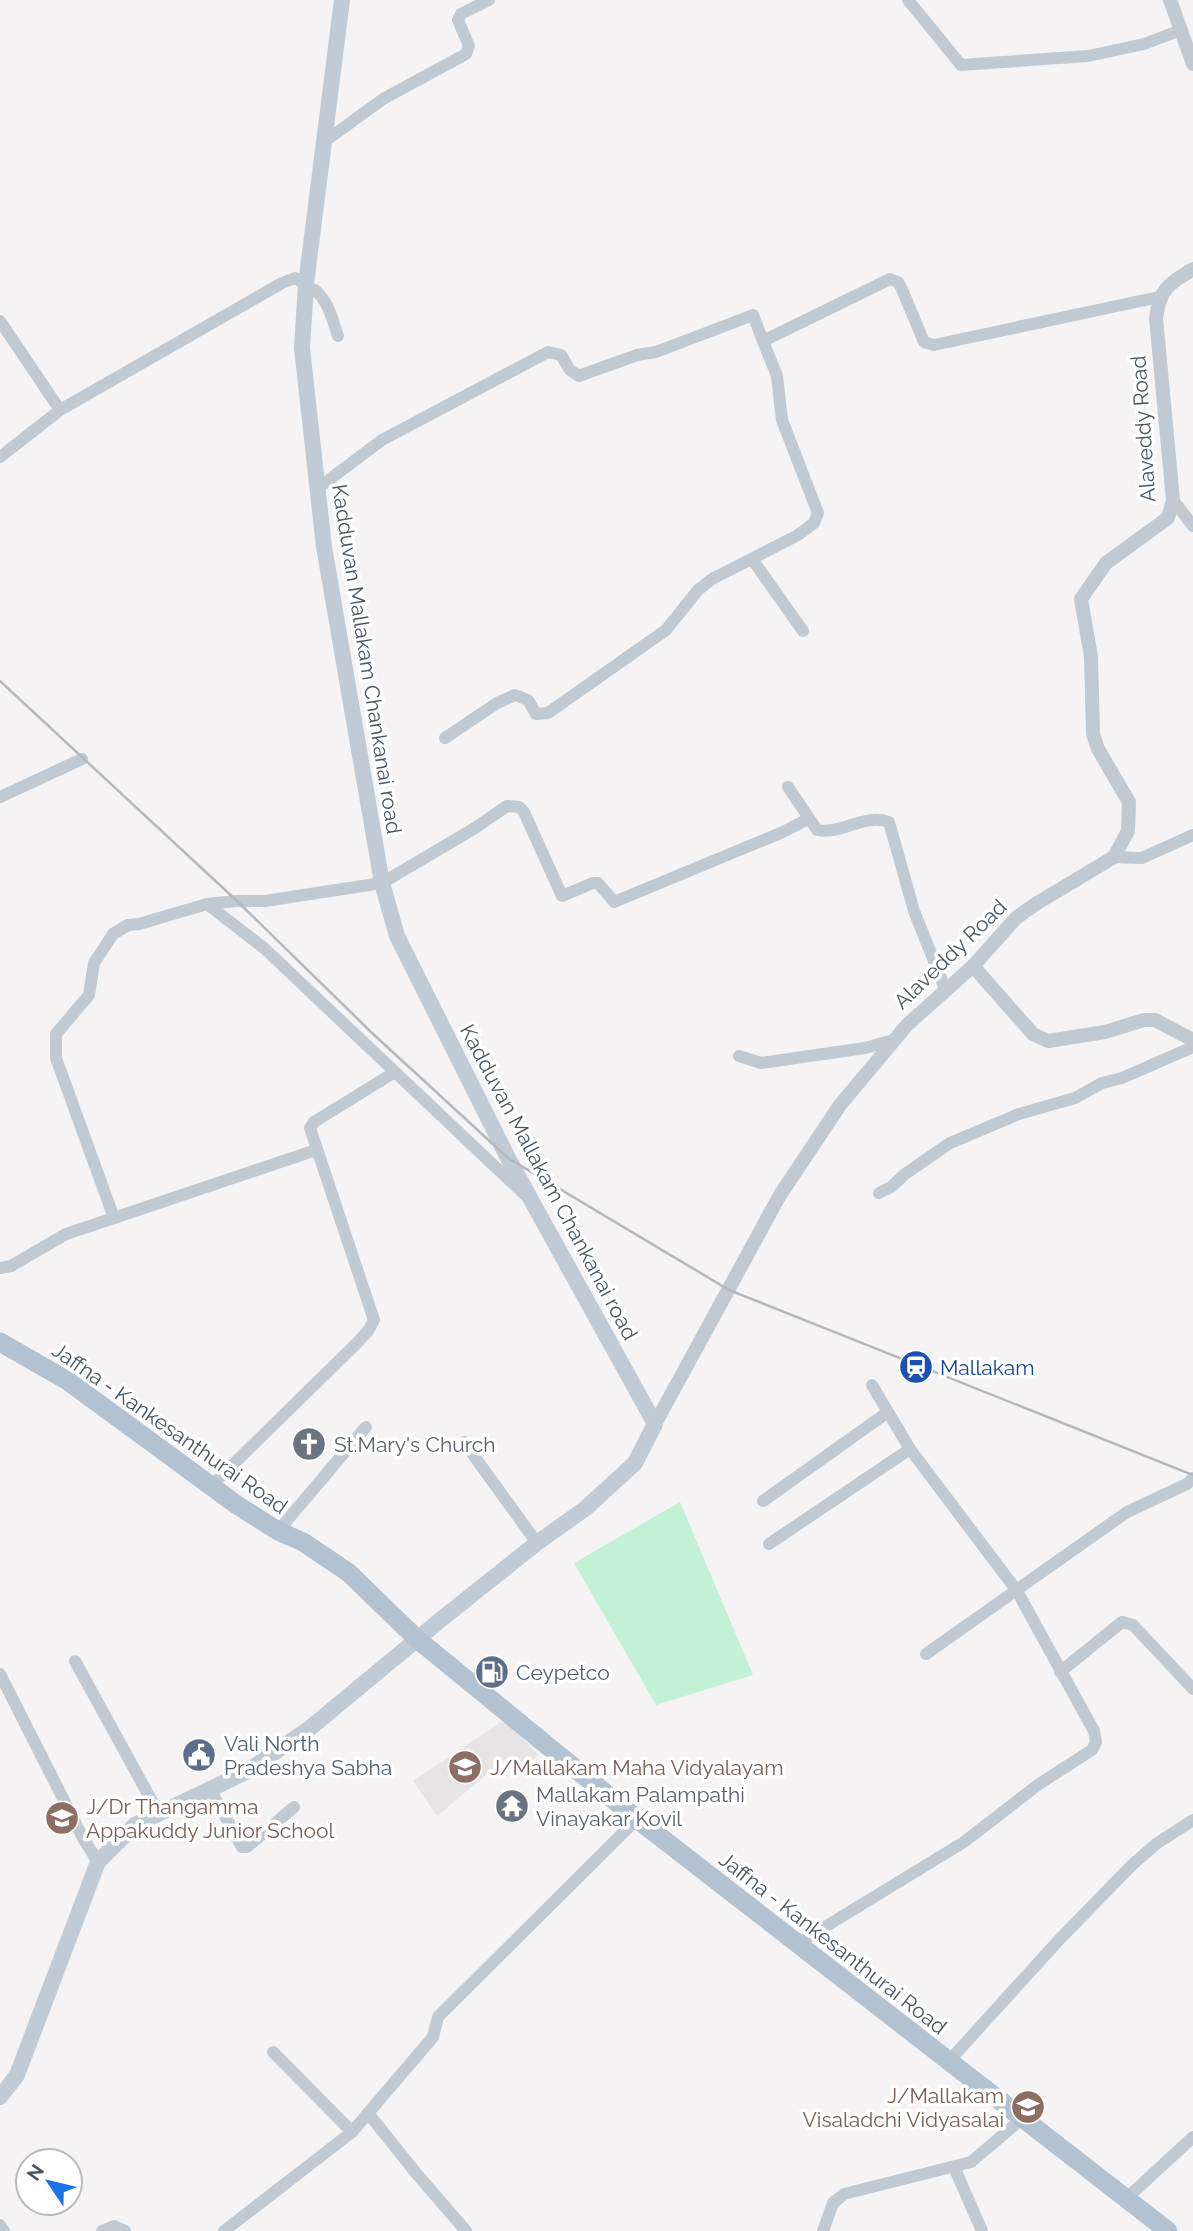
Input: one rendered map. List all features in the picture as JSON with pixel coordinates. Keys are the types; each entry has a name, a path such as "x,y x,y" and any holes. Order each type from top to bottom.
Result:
{"main road":[{"name":"Kadduvan Mallakam Chankanai road","path":"342,0 306,289 302,348 324,547 382,883 397,936 508,1158 655,1424"},
{"name":"Jaffna - Kankesanthurai Road","path":"0,1342 68,1381 211,1486 278,1531 303,1542 349,1573 418,1640 637,1819 1168,2231"},
{"path":"0,2096 17,2075 98,1862 135,1825 248,1771 310,1728 537,1543 586,1508 635,1463 655,1424"}],"street":[{"path":"324,142 383,99 466,54 469,46 458,20 461,14 489,0"},
{"path":"908,0 961,65 1088,56 1144,44 1181,30"},
{"path":"1170,0 1193,64"},
{"path":"763,341 890,279 898,282 901,287 924,342 934,345 1159,297 1170,283 1193,269"},
{"path":"0,457 60,410 295,278 306,289 315,290 322,296 338,336"},
{"name":"Alaveddy Road","path":"655,1424 780,1195 841,1105 893,1040 973,966 1016,918 1114,857 1128,831 1129,802 1095,742 1091,717 1091,657 1081,599 1106,563 1168,518 1173,499 1156,318 1159,297"},
{"path":"318,488 382,440 548,352 561,355 570,370 579,376 637,355 656,352 753,315 777,376 782,420 818,513 814,523 798,535 712,579 698,590 666,630 548,713 536,714 528,700 515,695 497,703 445,738"},
{"path":"0,321 60,410"},
{"path":"1173,499 1193,526"},
{"path":"752,559 803,631"},
{"path":"0,797 82,760"},
{"path":"788,787 817,830 825,832 872,819 889,822 914,911 946,991"},
{"path":"114,1218 56,1058 56,1034 89,995 94,964 113,934 128,925 207,904 265,901 382,883 507,806 519,807 524,812 562,896 598,883 614,902 783,832 808,819"},
{"path":"1114,857 1142,858 1193,835"},
{"path":"207,904 264,948 533,1203"},
{"path":"973,966 1033,1034 1048,1041 1105,1032 1144,1020 1155,1020 1193,1040"},
{"path":"739,1056 761,1063 865,1048 893,1040"},
{"path":"879,1193 950,1143 1018,1114 1075,1098 1102,1083 1122,1078 1193,1047"},
{"path":"211,1486 356,1344 374,1320 310,1128 314,1122 395,1072"},
{"path":"0,1268 11,1266 66,1234 316,1150"},
{"path":"797,1944 964,1842 1039,1784 1092,1751 1096,1742 1094,1731 1017,1591 910,1449 872,1385"},
{"path":"763,1501 888,1412"},
{"path":"278,1531 366,1427"},
{"path":"464,1442 537,1543"},
{"path":"769,1544 910,1449"},
{"path":"926,1654 1126,1512 1190,1485"},
{"path":"1060,1672 1122,1622 1132,1625 1193,1689"},
{"path":"75,1661 159,1814"},
{"path":"0,1674 83,1838 98,1862"},
{"path":"210,1789 242,1847 247,1847 293,1807"},
{"path":"224,2231 352,2132 433,2037 438,2017 637,1819"},
{"path":"949,2061 1058,1941 1132,1866 1156,1844 1193,1820"},
{"path":"273,2052 352,2132"},
{"path":"369,2113 416,2174 466,2231"},
{"path":"823,2231 833,2203 844,2194 971,2162 1023,2118"},
{"path":"1127,2199 1193,2137"},
{"path":"954,2167 982,2231"},
{"path":"0,2225 4,2231"},
{"path":"102,2231 114,2226 125,2231"}],"shaded area":[{"name":"J/Mallakam Maha Vidyalayam","path":"504,1720 539,1755 520,1770 505,1759 437,1816 413,1781"}],"green space":[{"path":"680,1502 753,1675 656,1705 574,1563"}],"railway":[{"path":"0,681 508,1158 729,1290 1193,1475"}],"place":[{"name":"Mallakam","path":"916,1367"},
{"name":"St.Mary's Church","path":"309,1444"},
{"name":"Ceypetco","path":"492,1672"},
{"name":"Vali North Pradeshya Sabha","path":"199,1755"},
{"name":"J/Mallakam Maha Vidyalayam","path":"465,1767"},
{"name":"Mallakam Palampathi Vinayakar Kovil","path":"512,1806"},
{"name":"J/Dr Thangamma Appakuddy Junior School","path":"62,1818"},
{"name":"J/Mallakam Visaladchi Vidyasalai","path":"1028,2107"}]}
